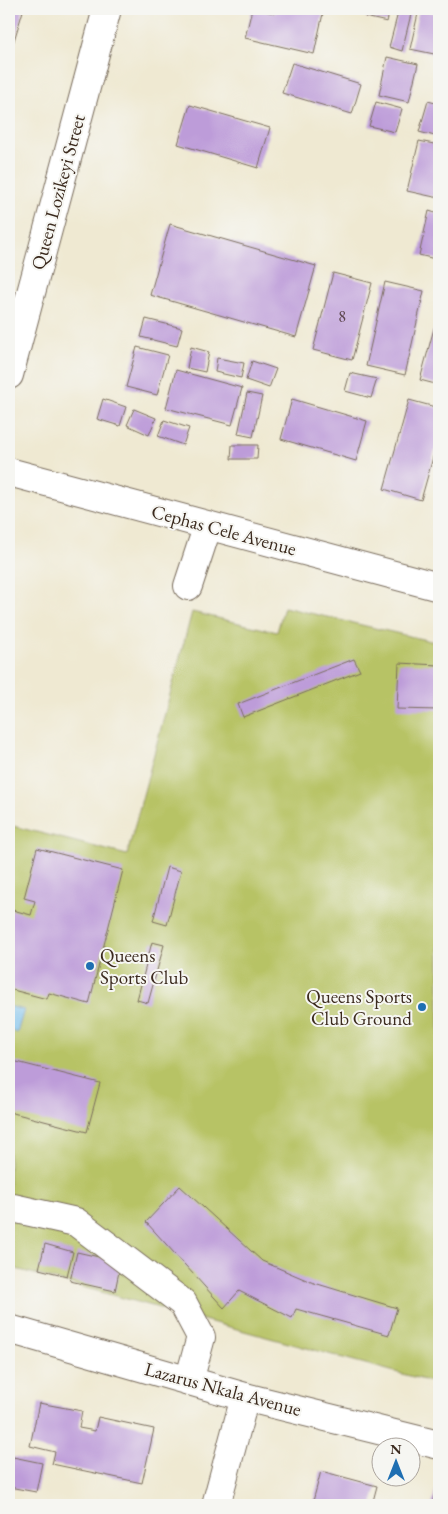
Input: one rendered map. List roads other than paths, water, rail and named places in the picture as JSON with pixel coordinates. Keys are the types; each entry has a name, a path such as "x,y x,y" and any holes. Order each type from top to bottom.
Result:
{"main road":[{"name":"Queen Lozikeyi Street","path":"9,374 108,9"},
{"name":"Cephas Cele Avenue","path":"9,472 439,587"},
{"path":"188,586 208,525"},
{"path":"13,1208 76,1222 183,1303 202,1337 189,1380"},
{"name":"Lazarus Nkala Avenue","path":"9,1329 245,1397 439,1445"},
{"path":"216,1505 245,1397"}],"water":[{"path":"9,1006 24,1010 17,1033 9,1030"}],"place":[{"name":"Queens Sports Club","path":"90,966"},
{"name":"Queens Sports Club Ground","path":"422,1007"}]}
